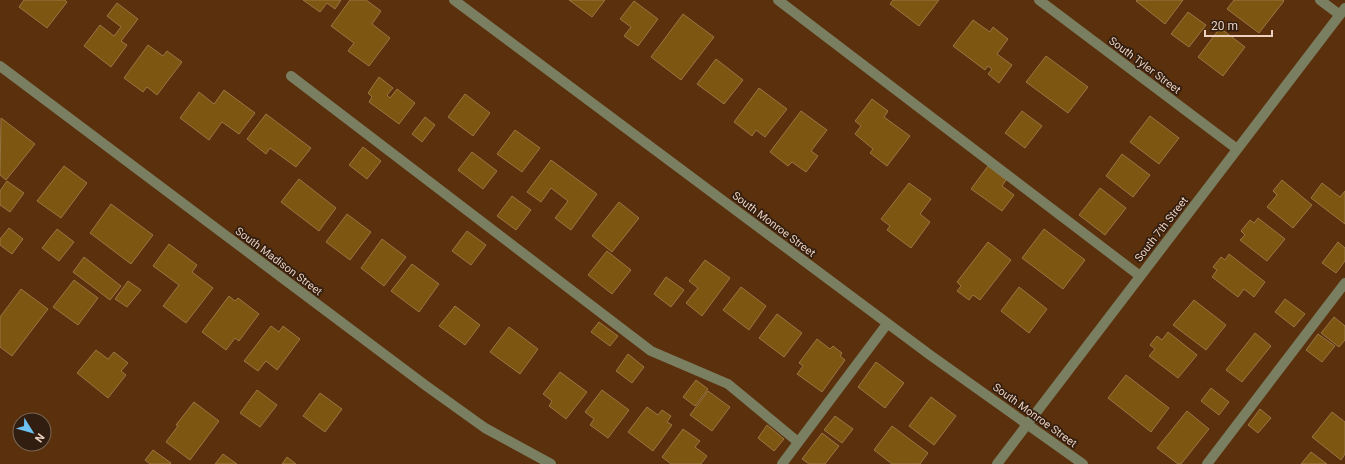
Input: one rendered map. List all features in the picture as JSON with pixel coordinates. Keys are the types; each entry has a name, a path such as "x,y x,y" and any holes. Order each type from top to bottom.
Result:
{"street":[{"name":"South Monroe Street","path":"454,0 887,324 1083,464"},
{"path":"778,0 1140,276"},
{"name":"South Tyler Street","path":"1039,0 1238,150"},
{"path":"1320,0 1342,12"},
{"name":"South 7th Street","path":"997,464 1342,12"},
{"name":"South Madison Street","path":"0,66 437,394 485,428 551,464"},
{"path":"291,76 651,351 728,384 798,442"},
{"path":"1207,464 1345,283"},
{"path":"782,464 887,324"}],"building":[{"path":"24,0 65,0 67,2 47,28 19,7"},
{"path":"303,0 341,0 335,9 327,3 320,12"},
{"path":"350,0 366,0 381,11 372,24 390,38 369,66 348,51 354,43 331,26"},
{"path":"569,0 605,0 592,17"},
{"path":"893,0 939,0 919,26 890,4"},
{"path":"1183,0 1165,24 1136,1"},
{"path":"1234,0 1284,1 1259,33 1227,9"},
{"path":"634,1 658,19 638,46 624,36 631,27 620,19"},
{"path":"117,3 138,19 121,41 127,45 111,67 84,46 100,25 114,36 121,27 107,16"},
{"path":"1188,12 1206,25 1189,47 1171,34"},
{"path":"683,14 714,37 681,80 651,57"},
{"path":"973,20 990,32 993,27 1008,39 997,54 1012,65 999,83 988,74 992,69 988,66 985,70 953,46"},
{"path":"1220,28 1245,47 1223,76 1198,57"},
{"path":"148,45 163,56 167,51 182,62 157,95 147,87 143,92 124,78"},
{"path":"1046,56 1088,87 1068,113 1026,82"},
{"path":"716,59 743,80 724,104 697,84"},
{"path":"379,77 393,88 387,95 390,98 397,89 415,103 399,124 369,102 372,97 368,93"},
{"path":"759,88 787,109 765,137 756,130 752,136 734,122"},
{"path":"224,90 255,113 239,134 222,122 209,140 180,118 199,92 214,104"},
{"path":"465,94 490,113 473,136 448,117"},
{"path":"872,99 888,111 884,117 910,136 887,166 870,153 873,149 855,134 861,126 855,121"},
{"path":"801,111 827,130 811,151 818,156 806,172 792,162 788,166 770,152"},
{"path":"1022,111 1042,126 1025,148 1005,133"},
{"path":"266,114 311,148 296,167 270,148 266,154 247,139"},
{"path":"1150,116 1179,138 1159,164 1130,142"},
{"path":"425,117 435,125 422,142 412,134"},
{"path":"1,118 35,144 6,180 0,175"},
{"path":"515,130 540,148 522,172 497,154"},
{"path":"363,147 381,161 367,179 349,165"},
{"path":"472,152 497,171 483,189 458,170"},
{"path":"1122,154 1150,175 1133,197 1106,176"},
{"path":"551,160 597,194 571,230 555,218 568,201 551,188 541,202 527,192"},
{"path":"64,166 87,183 61,218 37,201"},
{"path":"988,166 1006,180 1002,186 1014,195 1002,211 971,189"},
{"path":"299,179 336,208 319,231 281,202"},
{"path":"1282,180 1312,205 1293,228 1267,207 1277,195 1273,191"},
{"path":"7,181 24,193 10,212 0,205 0,191"},
{"path":"909,183 931,199 920,214 930,222 911,248 887,230 890,226 881,219"},
{"path":"1322,183 1340,197 1345,191 1345,224 1311,198"},
{"path":"1100,188 1126,208 1105,235 1079,215"},
{"path":"512,196 531,210 516,230 497,216"},
{"path":"619,202 639,218 612,252 592,236"},
{"path":"111,204 153,235 131,264 90,233"},
{"path":"347,214 371,232 350,260 326,242"},
{"path":"1258,218 1285,239 1267,261 1240,240 1245,235 1241,231 1250,220 1254,223"},
{"path":"9,228 23,239 12,254 0,245 0,239"},
{"path":"57,229 74,242 59,261 42,248"},
{"path":"1044,229 1085,260 1063,289 1022,258"},
{"path":"467,231 486,245 471,265 452,251"},
{"path":"382,239 406,257 384,286 361,268"},
{"path":"988,242 1011,260 980,300 973,295 969,300 957,291 961,286 957,282"},
{"path":"1338,242 1345,248 1345,261 1336,273 1322,263"},
{"path":"169,244 197,265 192,272 213,288 186,323 163,306 179,285 153,266"},
{"path":"607,251 631,270 612,294 588,275"},
{"path":"1229,254 1265,282 1254,297 1244,289 1238,297 1212,277 1217,270 1213,267 1221,257 1225,260"},
{"path":"84,257 121,286 110,300 73,272"},
{"path":"705,260 730,278 702,316 686,303 698,288 689,281"},
{"path":"412,264 439,284 419,312 391,291"},
{"path":"666,277 684,290 671,307 654,294"},
{"path":"74,280 98,298 78,325 53,307"},
{"path":"128,281 141,290 127,307 115,299"},
{"path":"741,287 766,306 749,330 723,310"},
{"path":"1019,287 1047,309 1029,333 1001,311"},
{"path":"21,289 48,309 12,356 0,347 0,317"},
{"path":"229,296 235,301 238,298 259,314 239,341 235,338 226,350 202,332"},
{"path":"1285,299 1305,314 1294,327 1275,312"},
{"path":"1194,300 1226,325 1206,350 1173,325"},
{"path":"455,306 480,325 465,345 439,326"},
{"path":"777,314 802,333 784,357 759,338"},
{"path":"1334,317 1345,326 1345,340 1339,347 1321,333"},
{"path":"599,322 618,336 610,346 591,332"},
{"path":"271,326 279,332 283,326 300,339 277,370 266,361 258,371 244,361"},
{"path":"509,327 538,349 520,374 490,352"},
{"path":"1168,332 1197,355 1178,378 1149,356 1155,349 1150,345 1157,336 1162,340"},
{"path":"1255,333 1271,346 1242,382 1226,370"},
{"path":"1318,334 1335,346 1322,362 1306,350"},
{"path":"817,339 830,349 833,346 842,353 840,356 845,360 822,392 797,374 803,366 799,363"},
{"path":"96,350 108,359 114,352 128,363 121,371 126,375 108,398 77,373"},
{"path":"628,354 644,367 632,383 616,371"},
{"path":"876,362 904,383 885,408 858,387"},
{"path":"560,372 587,392 566,419 549,406 552,401 543,394"},
{"path":"1126,375 1169,408 1151,432 1108,398"},
{"path":"696,380 708,389 695,406 683,397"},
{"path":"1211,388 1229,402 1219,415 1201,401"},
{"path":"257,390 277,405 260,427 240,413"},
{"path":"602,390 629,410 608,438 590,425 594,419 585,412"},
{"path":"708,391 730,407 712,431 690,415"},
{"path":"320,393 342,409 325,432 303,416"},
{"path":"931,397 956,416 934,445 909,426"},
{"path":"194,402 219,421 190,460 166,442 178,426 176,425"},
{"path":"647,407 658,415 662,410 671,416 667,422 672,425 653,451 628,432"},
{"path":"1260,409 1271,418 1258,433 1248,425"},
{"path":"1187,411 1209,429 1181,464 1178,464 1157,448"},
{"path":"1332,412 1345,422 1345,454 1341,460 1312,437"},
{"path":"835,416 853,429 842,443 824,430"},
{"path":"767,425 784,439 774,451 758,438"},
{"path":"892,426 928,453 920,464 892,464 874,450"},
{"path":"683,429 700,441 695,447 707,456 701,464 671,464 662,457"},
{"path":"822,433 839,446 825,464 809,464 802,459"},
{"path":"153,450 171,463 150,464 145,460"},
{"path":"1311,452 1327,464 1301,464"},
{"path":"223,454 237,464 215,464"},
{"path":"287,457 296,464 282,464"}]}
